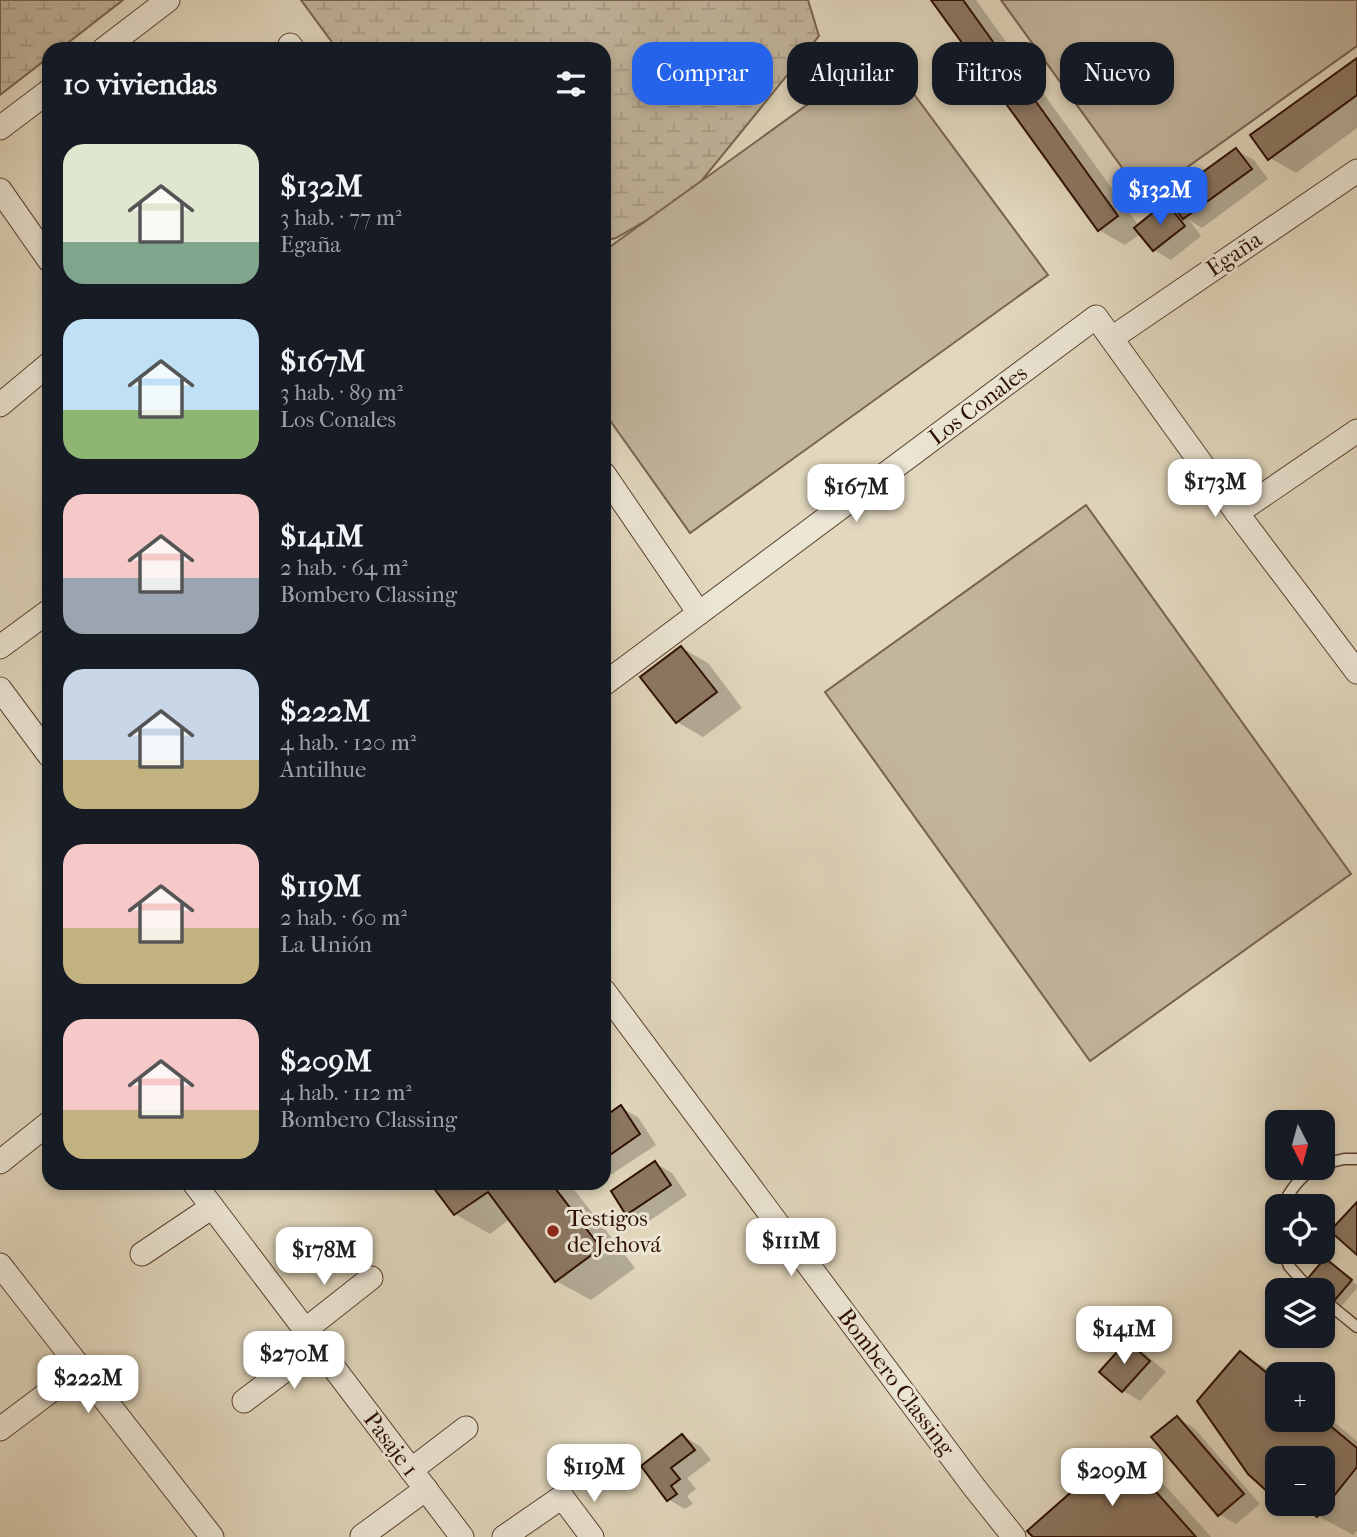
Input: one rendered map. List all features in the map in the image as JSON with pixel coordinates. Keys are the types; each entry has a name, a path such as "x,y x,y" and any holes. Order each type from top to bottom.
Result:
{"street":[{"path":"113,42 168,0"},
{"path":"0,128 42,96"},
{"name":"Egaña","path":"1112,338 1357,171"},
{"path":"0,190 42,250"},
{"name":"Los Conales","path":"611,679 1096,317 1112,338"},
{"path":"1112,338 1237,513 1357,673"},
{"path":"0,405 42,370"},
{"path":"1237,513 1357,431"},
{"path":"611,484 699,613"},
{"path":"0,647 42,616"},
{"path":"0,689 42,746"},
{"name":"Bombero Classing","path":"611,1008 974,1488 1014,1537"},
{"path":"0,1162 42,1129"},
{"name":"Pasaje 1","path":"199,1190 462,1537"},
{"path":"142,1254 212,1207"},
{"path":"0,1265 212,1537"},
{"path":"244,1401 371,1278"},
{"path":"0,1429 80,1369"},
{"path":"411,1469 466,1429"},
{"path":"362,1536 426,1489"},
{"path":"503,1537 562,1497 592,1537"}],"lane":[{"path":"1335,1161 1357,1159"},
{"path":"1288,1264 1300,1278"},
{"path":"1335,1309 1357,1327"}],"green space":[{"path":"0,0 123,0 69,42 42,42 42,62 0,95"},
{"path":"301,0 808,0 819,36 814,42 787,42 787,75 773,93 773,42 632,42 632,105 763,105 690,195 611,239 611,42 332,42"},
{"path":"1001,0 1357,0 1357,46 1144,198 1077,105 1174,105 1174,42 1060,42 1060,82 1046,62 1046,42 1031,42"},
{"path":"918,100 1048,275 690,533 611,422 611,246 807,105 918,105"},
{"path":"1086,505 1351,874 1090,1061 825,692"}],"building":[{"path":"931,0 963,0 993,42 961,42"},
{"path":"1357,58 1357,95 1268,160 1250,135"},
{"path":"1007,105 1038,105 1118,216 1098,231"},
{"path":"1236,148 1252,169 1183,219 1167,198"},
{"path":"1166,202 1185,226 1153,251 1134,228"},
{"path":"681,646 717,692 676,723 640,677"},
{"path":"621,1105 640,1134 611,1154 611,1112"},
{"path":"655,1161 671,1185 626,1215 611,1191"},
{"name":"Testigos de Jehová","path":"435,1190 556,1190 601,1248 555,1282 488,1192 454,1215"},
{"path":"1357,1202 1357,1255 1335,1235 1335,1226"},
{"path":"1320,1264 1332,1264 1352,1280 1335,1300 1335,1278 1308,1278"},
{"path":"1127,1341 1150,1361 1122,1392 1099,1372"},
{"path":"1240,1351 1265,1371 1265,1432 1335,1432 1335,1430 1357,1448 1357,1467 1335,1494 1335,1446 1265,1446 1265,1490 1248,1474 1197,1401"},
{"path":"1177,1416 1244,1494 1218,1516 1151,1437"},
{"path":"682,1434 695,1450 671,1468 680,1479 671,1486 677,1494 667,1501 641,1466"},
{"path":"1119,1450 1196,1537 1033,1537 1027,1531"}],"place":[{"name":"Testigos de Jehová","path":"553,1231"}]}
